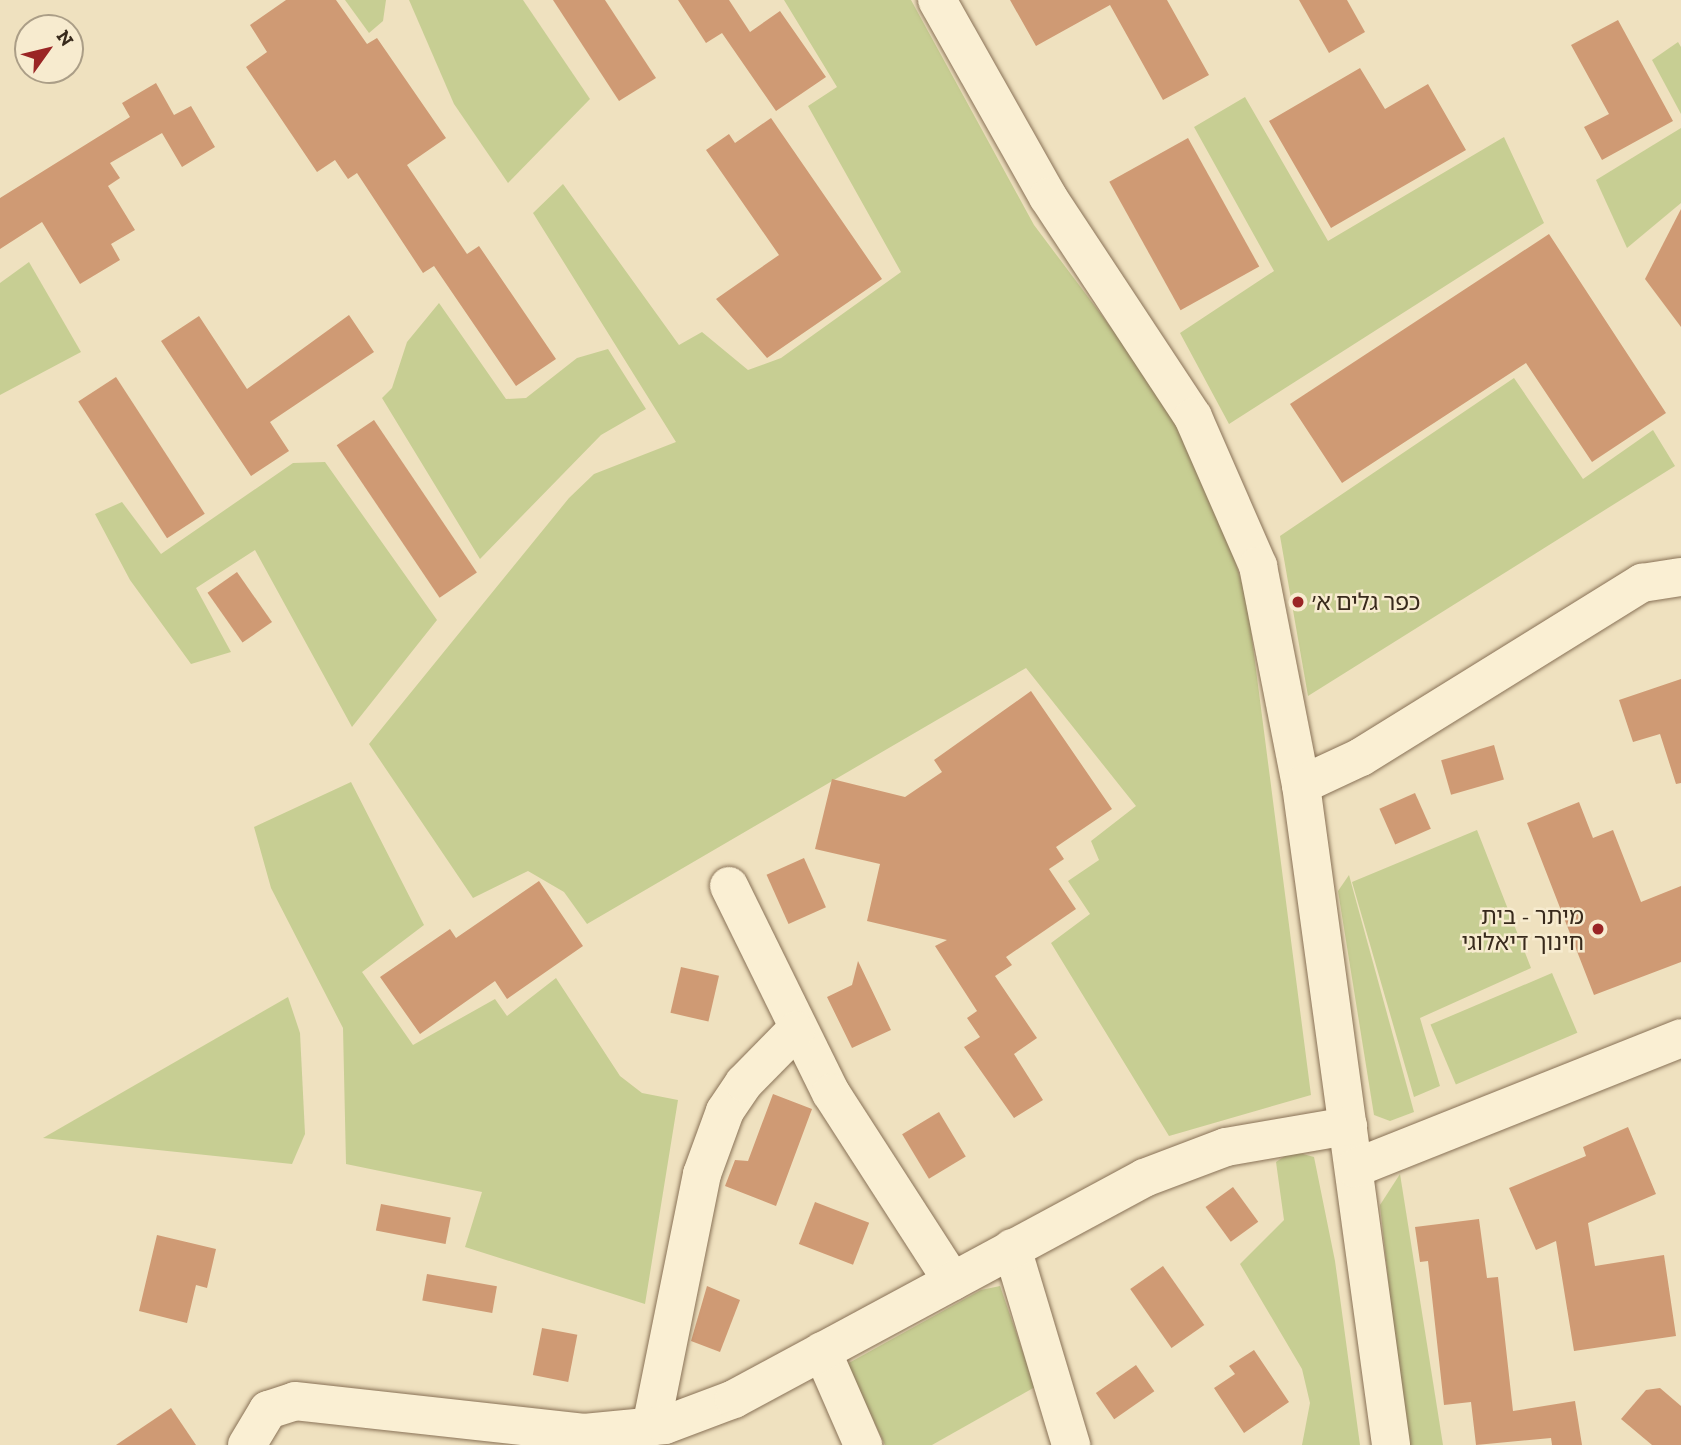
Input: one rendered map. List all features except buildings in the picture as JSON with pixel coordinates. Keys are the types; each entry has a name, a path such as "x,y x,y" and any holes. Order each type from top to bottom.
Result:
{"street":[{"path":"937,0 1048,197 1173,383 1225,478 1271,614 1301,785 1391,1445"},
{"path":"1301,785 1361,757 1642,583 1679,572"},
{"path":"729,886 796,1030 952,1281"},
{"path":"651,1427 684,1243 716,1136 744,1083 796,1030"},
{"path":"1355,1168 1681,1038"},
{"path":"247,1445 268,1410 295,1401 584,1433 651,1427 699,1415 1012,1248 1186,1160 1348,1126"},
{"path":"1012,1248 1071,1445"},
{"path":"822,1351 863,1445"}],"green space":[{"path":"345,0 386,0 383,21 369,33"},
{"path":"409,0 523,0 590,99 508,183 454,104"},
{"path":"784,0 911,0 1034,225 1182,422 1215,494 1247,600 1311,1095 1169,1136 1051,943 1090,914 1068,881 1099,860 1091,841 1136,806 1026,668 587,924 564,892 528,871 473,898 369,744 569,498 594,474 676,442 533,213 563,184 679,345 702,332 748,370 781,358 901,272 808,106 837,87"},
{"path":"1678,42 1681,47 1681,114 1652,60"},
{"path":"1245,97 1328,241 1504,137 1544,223 1229,424 1180,333 1274,271 1194,127"},
{"path":"1681,128 1681,203 1627,248 1596,180"},
{"path":"29,262 81,352 0,395 0,283"},
{"path":"439,303 506,399 526,398 577,358 608,349 646,409 601,435 480,559 382,398 392,388 407,342"},
{"path":"1514,378 1583,479 1653,430 1675,466 1308,696 1280,536"},
{"path":"325,462 437,620 352,727 255,550 196,588 231,652 191,664 130,580 95,514 122,502 161,554 293,463"},
{"path":"351,782 424,925 362,972 413,1045 495,999 507,1016 556,978 620,1076 642,1093 678,1100 645,1304 465,1247 482,1192 346,1164 343,1028 271,888 254,827"},
{"path":"1477,830 1531,968 1420,1018 1440,1086 1414,1097 1352,882"},
{"path":"1349,875 1414,1112 1390,1121 1374,1115 1338,891"},
{"path":"1552,973 1577,1033 1456,1084 1430,1025"},
{"path":"288,997 300,1033 305,1134 292,1164 43,1138"},
{"path":"1292,1151 1314,1157 1335,1261 1360,1445 1302,1445 1310,1403 1302,1369 1240,1264 1284,1220 1276,1162"},
{"path":"1400,1174 1443,1445 1406,1445 1380,1205"},
{"path":"1000,1286 1035,1387 932,1445 885,1445 847,1364 981,1290"}],"place":[{"name":"כפר גלים א׳","path":"1298,602"},
{"name":"מיתר - בית חינוך דיאלוגי","path":"1598,929"}]}
